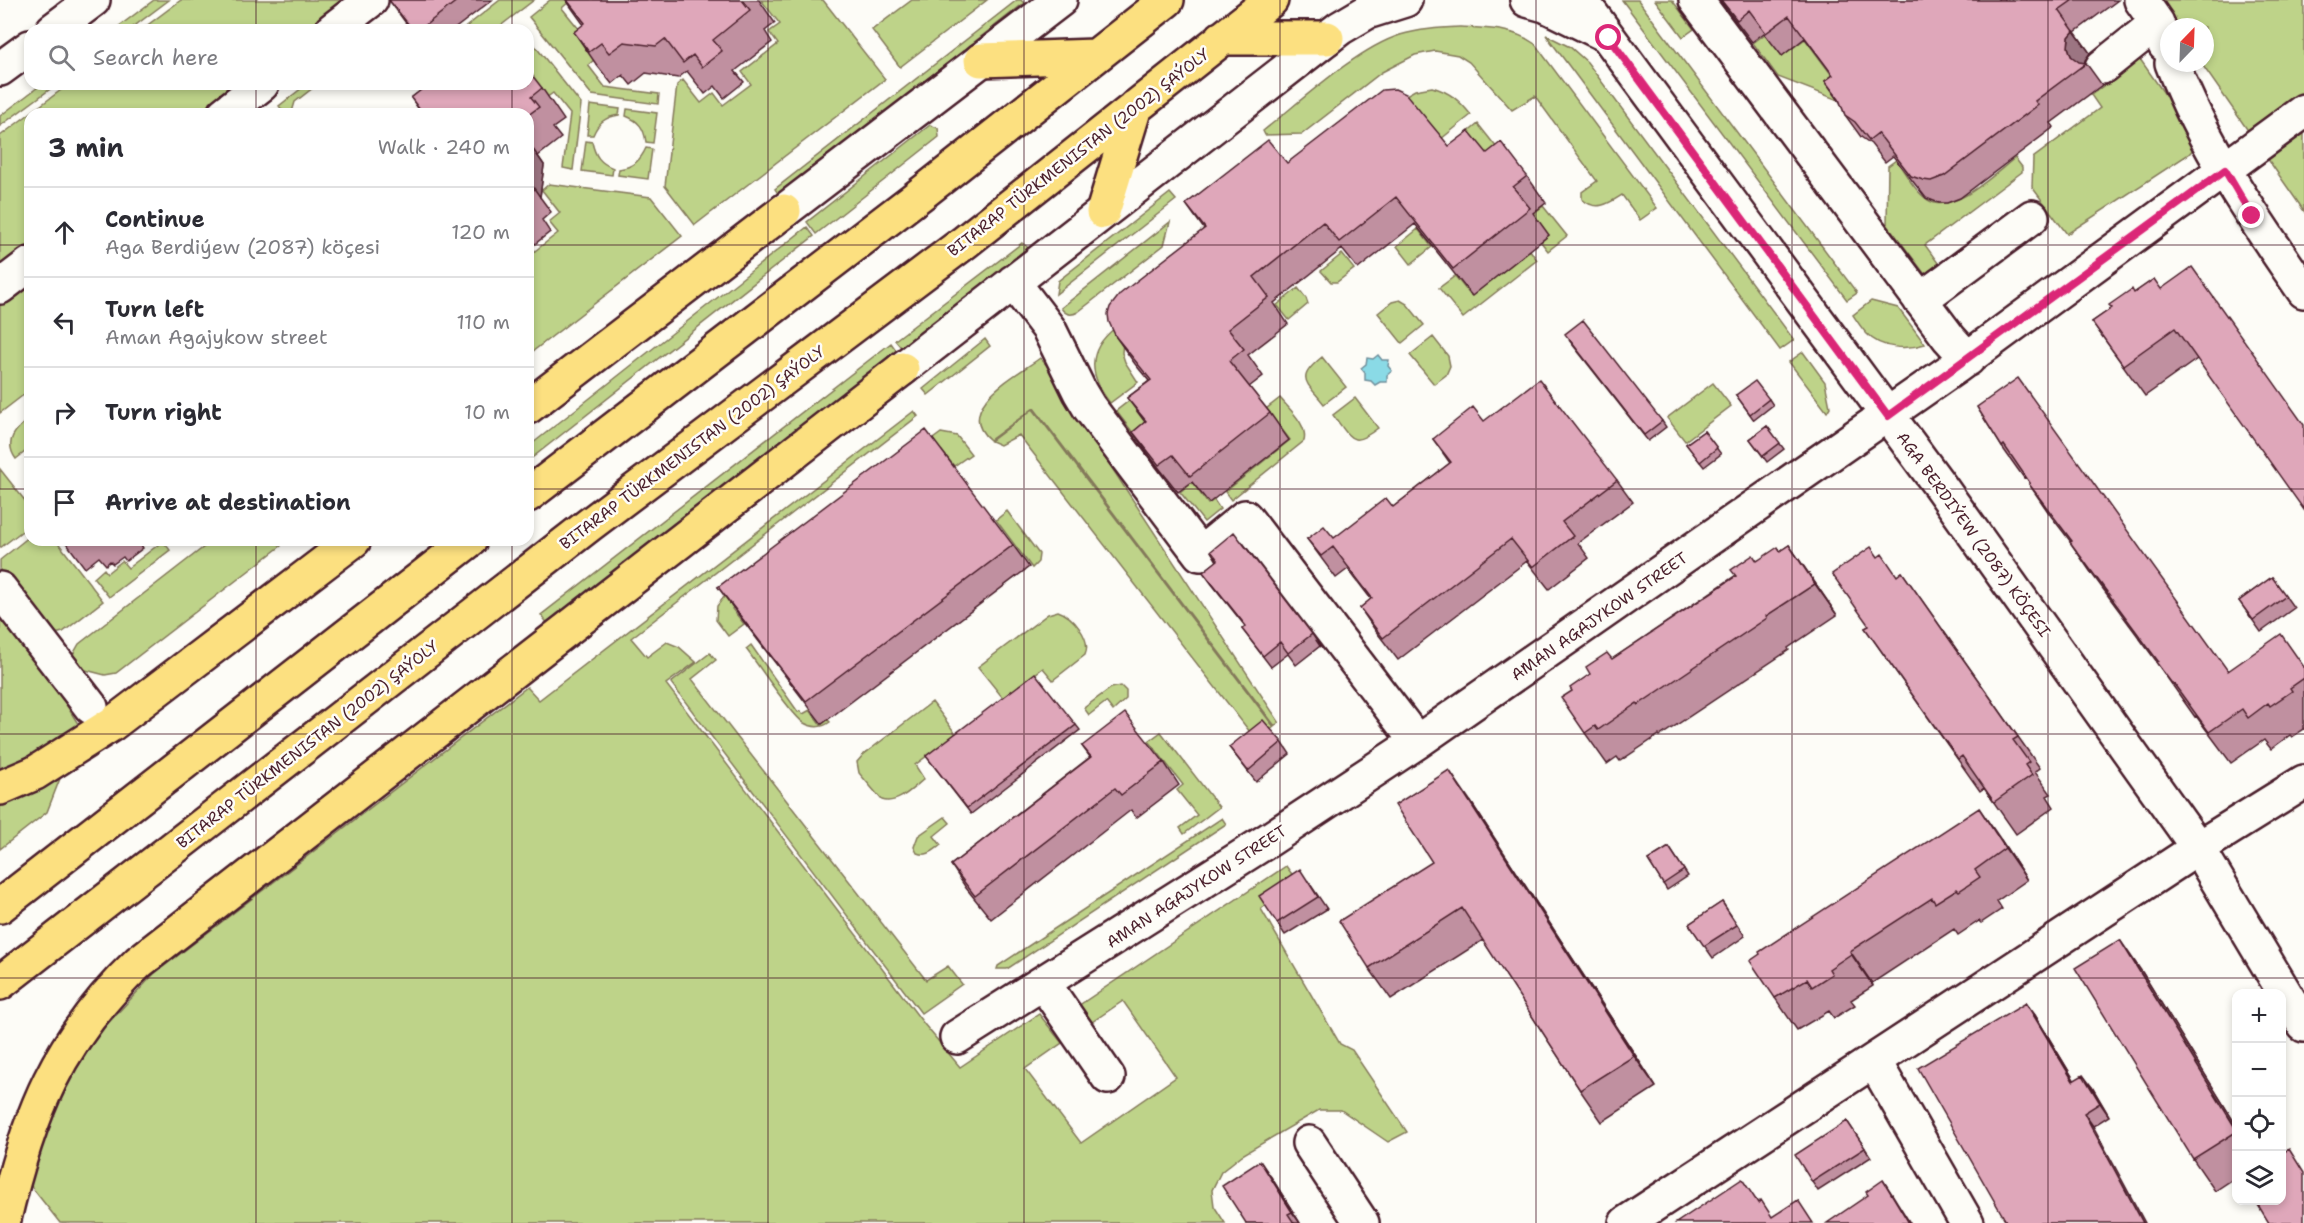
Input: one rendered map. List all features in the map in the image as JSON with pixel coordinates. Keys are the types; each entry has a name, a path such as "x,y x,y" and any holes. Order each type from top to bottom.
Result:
{"main road":[{"path":"534,490 926,190 1167,0"},
{"name":"BITARAP TÜRKMENISTAN (2002) ŞAÝOLY","path":"0,983 589,525 965,242 1271,0"},
{"path":"1222,38 1327,38"},
{"path":"981,60 1095,56"},
{"path":"1103,212 1135,107"},
{"path":"534,402 784,210"},
{"path":"3,1223 12,1182 45,1088 65,1051 109,990 139,962 902,369"},
{"path":"0,788 35,773 112,724 346,546"},
{"path":"0,906 462,546"}],"street":[{"path":"60,24 93,0"},
{"path":"340,24 371,0"},
{"path":"784,210 1059,0"},
{"path":"902,369 1327,38 1367,12 1405,0"},
{"path":"1527,0 1545,5 1576,19 1609,38"},
{"name":"AGA BERDIÝEW (2087) KÖÇESI","path":"1581,0 1888,416 2198,848 2304,1025"},
{"path":"1696,0 1920,300 1968,359"},
{"path":"2102,67 2149,12 2160,36"},
{"path":"0,69 24,51"},
{"path":"2175,72 2184,94 2225,170 2252,216 2304,291"},
{"path":"232,108 254,90"},
{"name":"AMAN AGAJYKOW STREET","path":"957,1037 1044,984 1417,742 1888,416 2304,111"},
{"path":"1920,300 2032,217"},
{"path":"0,287 24,269"},
{"path":"1013,282 1050,329 1089,407 1200,554 1245,517 1417,742"},
{"path":"0,589 92,707"},
{"path":"1626,1223 2198,848 2304,782"},
{"path":"1044,984 1108,1077"},
{"path":"1874,1061 1967,1223"},
{"path":"1309,1143 1362,1223"}],"green space":[{"path":"154,0 169,0 137,24 122,24"},
{"path":"181,0 347,0 316,24 149,24"},
{"path":"500,0 534,0 503,24 470,24"},
{"path":"550,0 571,0 562,8 600,55 588,65 605,87 659,94 658,104 592,95 529,17"},
{"path":"761,0 823,0 885,79 695,225 665,186 677,85 683,80 701,103 714,93 723,105 751,84 742,72 778,44 769,32 780,24"},
{"path":"912,0 987,0 900,67 872,30"},
{"path":"1017,0 1024,3 779,195 775,189"},
{"path":"1622,0 1638,0 1857,293 1847,300"},
{"path":"1655,0 1672,0 1694,29 1683,37"},
{"path":"2157,0 2304,0 2304,211 2207,72 2214,72 2214,18 2170,18"},
{"path":"1460,27 1508,32 1535,44 1657,208 1640,220 1622,195 1607,204 1597,206 1587,203 1582,199 1582,192 1597,181 1535,96 1512,110 1469,62 1458,55 1435,51 1415,55 1382,72 1302,134 1265,135 1263,131 1329,77 1383,42 1415,31"},
{"path":"1765,34 1782,56 1805,39 1846,94 1838,100 1778,77 1753,43"},
{"path":"1546,35 1570,47 1587,62 1794,340 1780,350"},
{"path":"534,45 581,104 573,170 563,168 570,114 553,93 539,103 531,90 534,90"},
{"path":"2140,59 2194,136 2196,146 2189,154 2067,234 2032,187 2033,158 2100,108 2091,95"},
{"path":"1432,87 1454,98 1471,115 1441,139 1406,95 1415,90"},
{"path":"34,90 49,90 0,126 0,116"},
{"path":"61,90 230,90 207,108 37,108"},
{"path":"299,90 310,90 295,102 293,108 279,106"},
{"path":"590,105 620,109 619,115 606,119 597,127 593,135 587,135"},
{"path":"627,109 657,113 653,143 646,142 640,126 626,116"},
{"path":"24,118 24,250 0,268 0,136"},
{"path":"1478,124 1516,172 1449,148"},
{"path":"930,125 938,128 939,137 816,234 807,222"},
{"path":"586,141 592,142 599,158 613,168 612,175 582,171"},
{"path":"646,148 652,149 648,179 618,175 619,169 636,163"},
{"path":"2015,158 2022,167 2022,172 1925,245 1941,267 1927,277 1887,224 1888,166 1896,160 1919,192 1928,200 1938,203 1961,198 1973,191"},
{"path":"549,184 651,197 682,236 534,350 534,252 558,233 549,222 560,213 542,190"},
{"path":"1170,193 1176,200 1056,294 1058,281"},
{"path":"1543,206 1567,236 1548,251 1541,242 1549,235 1533,214"},
{"path":"1170,222 1164,245 1078,312 1066,313 1061,308"},
{"path":"807,227 814,236 534,456 534,442"},
{"path":"1418,229 1432,247 1411,264 1397,246"},
{"path":"1022,243 1030,249 906,353 895,340"},
{"path":"1530,250 1537,260 1463,318 1439,288 1455,276 1471,296"},
{"path":"1342,254 1354,269 1337,282 1331,282 1321,271"},
{"path":"24,282 24,395 0,413 0,300"},
{"path":"1298,288 1308,304 1289,320 1277,305"},
{"path":"1400,300 1407,304 1424,325 1402,343 1378,313 1392,302"},
{"path":"1871,301 1898,308 1925,344 1894,347 1873,339 1863,330 1853,315"},
{"path":"1115,328 1123,341 1122,353 1125,362 1138,382 1110,403 1098,383 1094,364 1099,346"},
{"path":"1433,337 1448,356 1450,366 1446,375 1434,384 1410,355"},
{"path":"985,339 990,346 928,395 923,389"},
{"path":"891,343 901,357 552,629 541,615"},
{"path":"1803,352 1825,382 1830,407 1827,412 1789,362"},
{"path":"1322,357 1346,387 1324,404 1306,380 1308,370"},
{"path":"1040,358 1054,373 1067,400 1279,722 1275,726 1034,408 990,440 980,428 979,416 983,404 992,393"},
{"path":"1713,383 1731,406 1685,441 1667,418"},
{"path":"1144,389 1152,457 1116,411"},
{"path":"1280,398 1301,424 1305,435 1304,441 1231,500 1225,492 1290,440 1266,409"},
{"path":"1355,398 1378,428 1357,439 1348,435 1333,415"},
{"path":"1033,409 1274,727 1257,741 1019,435 1000,445 991,441"},
{"path":"914,411 918,416 631,638 647,657 667,642 679,647 696,662 666,684 924,1024 960,1067 1039,1014 1062,1043 1025,1069 1081,1143 1176,1077 1123,1001 1089,1024 1078,1006 1286,866 1297,881 1261,909 1340,1044 1352,1050 1407,1132 1388,1142 1341,1110 1319,1110 1242,1155 1221,1172 1212,1190 1214,1206 1225,1223 60,1223 27,1181 51,1113 99,1033 154,974 527,687 539,700"},
{"path":"24,423 24,453 16,459 12,453 11,441"},
{"path":"941,433 957,436 971,454 954,466 942,451 858,513 849,501"},
{"path":"0,469 24,499 24,530 0,548"},
{"path":"1192,482 1208,504 1214,500 1220,509 1204,522 1180,492"},
{"path":"1007,511 1039,554 1038,562 1032,568 996,520"},
{"path":"827,537 732,609 744,624 728,636 716,620 717,606 727,593"},
{"path":"24,541 24,546 61,546 103,601 63,632 55,634 0,577 0,560"},
{"path":"157,546 167,546 170,550 109,597 94,578 104,569 107,573 122,561 128,568"},
{"path":"205,546 281,546 116,673 105,675 78,668 71,658 79,644"},
{"path":"0,611 45,670 80,727 47,812 0,849"},
{"path":"1058,611 1070,618 1080,629 1086,642 1085,655 1053,680 1043,668 1003,698 978,667 1048,614"},
{"path":"751,645 798,712 803,714 810,710 821,725 828,720 830,722 821,726 811,726 798,718 746,649"},
{"path":"710,653 716,660 692,679 926,980 948,966 962,984 921,1013 671,683"},
{"path":"1121,686 1126,691 1126,699 1113,711 1106,702 1089,715 1084,708 1111,688"},
{"path":"932,702 956,734 915,765 924,779 899,798 882,800 859,773 857,762"},
{"path":"1161,732 1219,807 1184,834 1180,828 1197,815 1177,790 1183,785 1149,741"},
{"path":"945,817 950,823 934,836 941,845 927,854 917,853 914,847 918,836"},
{"path":"1222,818 1226,824 1007,969 997,969 998,966"}],"water":[{"path":"1378,355 1382,360 1389,360 1388,366 1392,371 1387,375 1387,382 1375,385 1365,380 1365,373 1361,368 1366,364 1367,358 1373,359"}],"building":[{"path":"389,0 458,0 427,24 408,24"},
{"path":"567,0 742,0 750,10 713,40 722,51 702,67 693,55 683,63 665,39 656,46 624,42 609,53 601,43 589,52 574,32 585,23"},
{"path":"1721,0 2073,0 2059,10 2074,31 2069,37 2068,47 2071,56 2079,62 2086,63 2035,101 2038,105 1944,176 1931,181 1923,180 1911,176 1878,133 1869,140 1855,122 1845,115 1839,99 1825,81 1833,75 1789,16 1766,33 1749,10 1737,20"},
{"path":"534,78 542,88 531,97 539,107 534,111 534,108 418,108 411,98 421,90 534,90"},
{"path":"1395,89 1406,94 1449,146 1469,131 1487,153 1501,142 1527,176 1513,187 1530,208 1453,269 1396,197 1339,242 1323,222 1254,277 1269,297 1228,329 1244,349 1229,361 1270,413 1190,476 1173,455 1159,465 1133,432 1146,421 1127,398 1151,380 1116,337 1109,322 1110,307 1120,294 1205,228 1186,204 1268,140 1287,163 1382,90"},
{"path":"2192,267 2304,425 2304,510 2175,328 2123,365 2092,322 2112,308 2109,305 2132,289 2134,293 2154,279 2161,289"},
{"path":"1583,320 1662,421 1644,435 1565,334"},
{"path":"2018,378 2228,671 2281,634 2304,667 2304,678 2290,688 2292,691 2270,706 2268,703 2248,718 2242,709 2209,732 2070,542 2072,541 2029,484 2004,445 2002,447 1977,407"},
{"path":"1539,379 1617,480 1562,522 1573,536 1533,567 1511,539 1383,638 1360,608 1372,598 1333,547 1321,556 1307,539 1324,526 1334,538 1386,498 1393,507 1451,462 1433,439 1473,407 1484,421"},
{"path":"1755,381 1769,399 1750,414 1736,395"},
{"path":"1767,426 1780,443 1763,456 1750,439"},
{"path":"926,430 1013,545 806,701 718,587"},
{"path":"1704,431 1717,448 1700,462 1686,444"},
{"path":"1234,532 1312,634 1288,653 1280,642 1263,656 1242,629 1246,626 1203,572 1218,560 1211,551"},
{"path":"1789,545 1815,584 1638,705 1637,703 1598,730 1595,726 1585,733 1561,698 1572,691 1570,688 1590,674 1586,667 1607,653 1612,659 1736,576 1731,570 1753,555 1757,561 1778,547 1780,551"},
{"path":"1871,547 1878,557 1882,554 1897,576 1902,572 2018,737 2013,740 2029,762 2025,765 2032,775 1994,802 1962,756 1958,759 1865,628 1869,626 1832,574"},
{"path":"2272,577 2286,596 2253,620 2239,601"},
{"path":"1035,673 1076,725 967,808 926,756"},
{"path":"1125,713 1164,762 1121,795 1115,788 975,896 951,865 1091,757 1082,746"},
{"path":"1263,720 1282,742 1248,771 1229,747"},
{"path":"1449,770 1634,1056 1580,1090 1462,908 1369,968 1339,921 1432,862 1395,805"},
{"path":"1979,808 2005,848 1975,870 1980,877 1935,903 1932,898 1850,951 1851,954 1829,969 1832,974 1812,987 1807,979 1775,998 1750,961 1760,954 1759,952"},
{"path":"1669,847 1684,870 1663,884 1648,860"},
{"path":"1300,869 1318,897 1277,923 1259,896"},
{"path":"1722,902 1737,925 1704,946 1689,924"},
{"path":"2120,940 2232,1122 2232,1135 2193,1159 2075,968"},
{"path":"2026,1003 2073,1081 2083,1075 2100,1103 2084,1113 2143,1223 2007,1223 1918,1068"},
{"path":"1847,1121 1865,1148 1812,1182 1795,1155"},
{"path":"2289,1149 2304,1173 2304,1223 2269,1223 2258,1205 2286,1205 2286,1151"},
{"path":"1260,1161 1292,1212 1288,1214 1294,1223 1246,1223 1222,1186"},
{"path":"1742,1179 1758,1203 1761,1200 1772,1217 1798,1200 1813,1223 1676,1223"},
{"path":"1883,1180 1909,1223 1827,1223 1868,1195 1866,1192"}],"route":[{"path":"1609,38 1888,416 2225,170 2252,216"}]}
